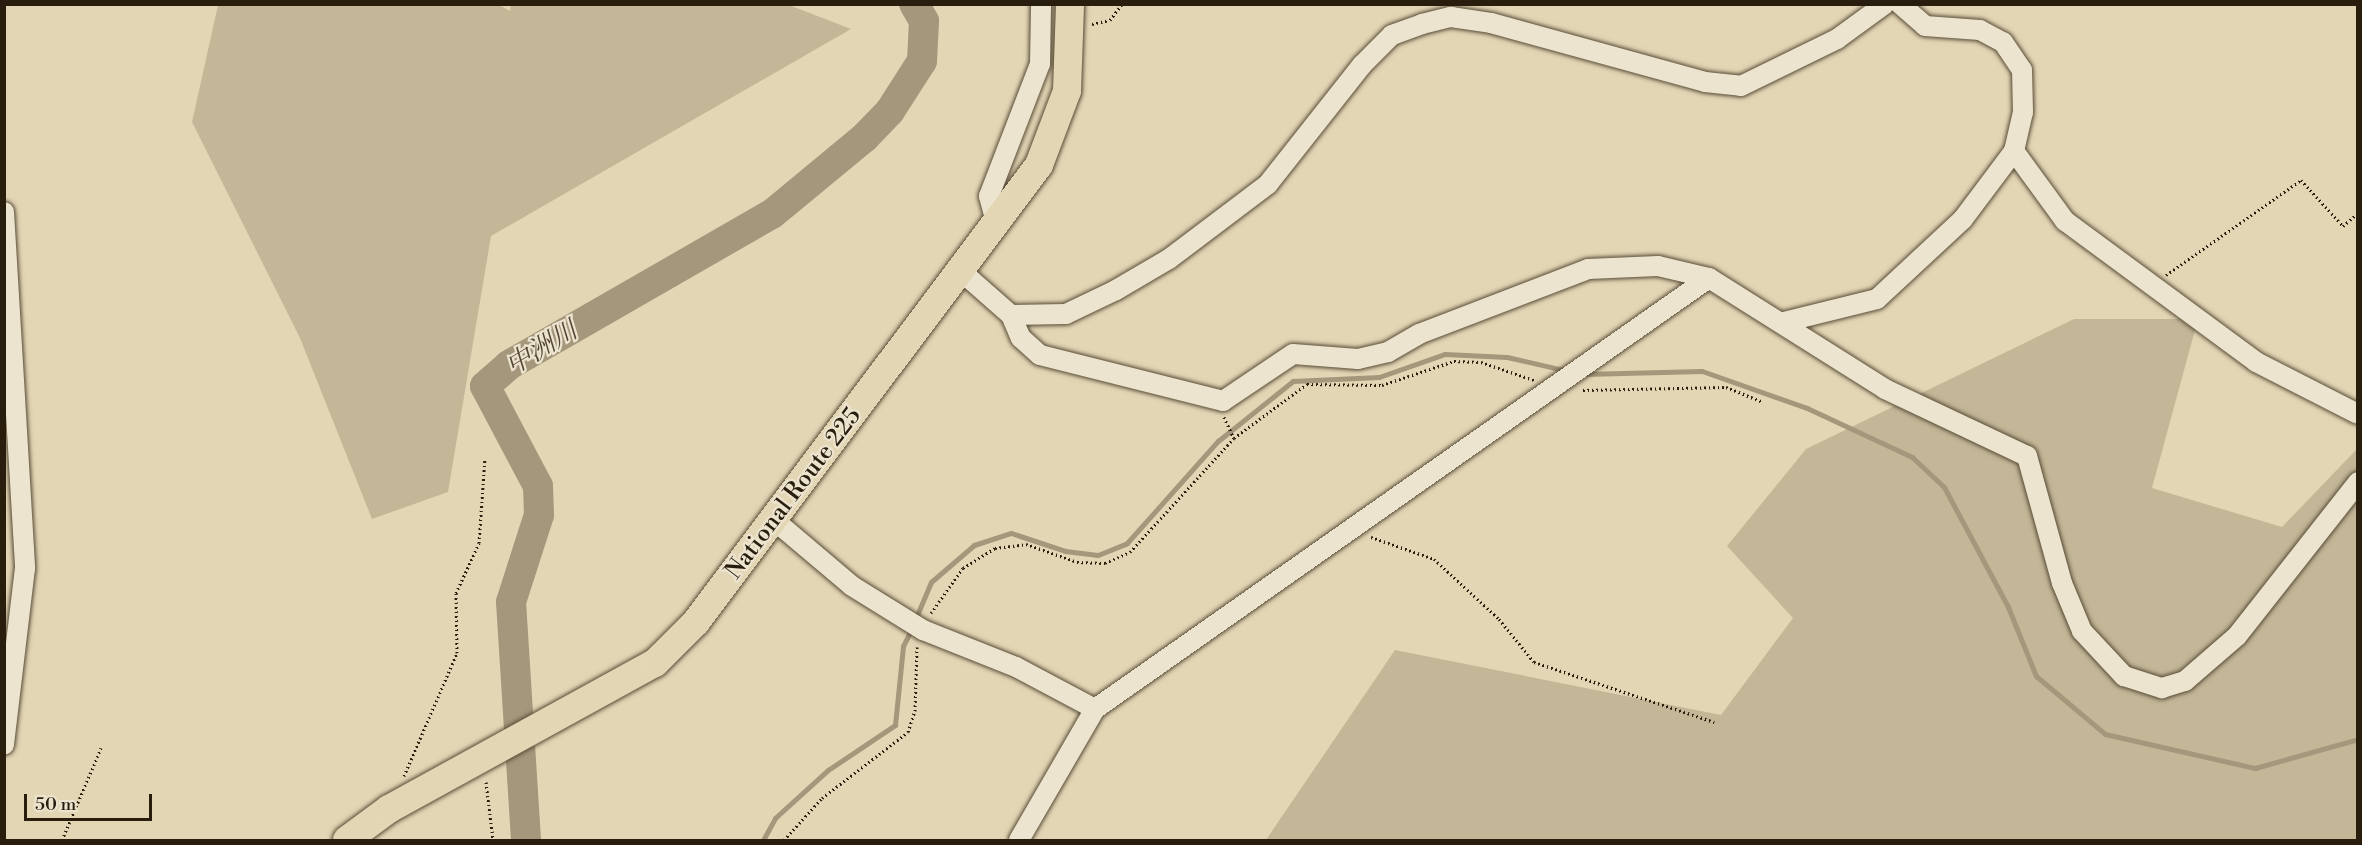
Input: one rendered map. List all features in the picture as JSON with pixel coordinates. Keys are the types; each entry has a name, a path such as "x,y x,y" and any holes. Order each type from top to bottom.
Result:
{"highway":[{"name":"National Route 225","path":"347,840 389,809 545,728 655,663 696,622 997,226 1052,138 1067,91 1071,17"}],"street":[{"path":"997,226 989,196 1040,64 1041,4"},
{"path":"1011,315 1066,314 1169,259 1268,184 1362,65 1392,35 1424,14 1491,22 1705,82 1741,86 1837,39 1885,4"},
{"path":"1784,322 1877,299 1963,219 2014,151 2023,112 2022,70 2003,42 1980,30 1925,26 1900,4"},
{"path":"2014,151 2065,221 2150,286 2256,362 2358,414"},
{"path":"4,212 25,568 4,745"},
{"path":"962,272 1011,315 1021,338 1040,355 1223,401 1293,354 1358,359 1388,351 1419,334 1588,269 1658,266 1709,278 1765,316 1784,322 1885,389 2027,456 2062,583 2082,631 2124,676 2162,688 2185,681 2237,636 2358,482"},
{"path":"1019,840 1095,709 1143,671 1352,531 1555,390 1709,278"},
{"path":"774,520 852,586 916,626 1016,667 1095,709"}],"path":[{"path":"1071,17 1110,20 1122,4"},
{"path":"2150,286 2301,180 2343,226 2358,213"},
{"path":"784,840 822,798 908,732 915,711 916,626 963,568 995,548 1026,544 1077,562 1105,563 1130,552 1233,438 1307,384 1382,385 1454,361 1509,369 1555,390 1726,387 1763,402"},
{"path":"403,778 457,653 456,593 478,543 485,458"},
{"path":"1352,531 1434,559 1499,619 1534,662 1714,722"},
{"path":"62,840 101,748"},
{"path":"484,759 493,840"}],"shaded area":[{"path":"511,4 789,5 851,29 491,236 448,492 372,519 300,338 192,122 218,5 499,5 510,11"},
{"path":"2074,319 2198,319 2152,488 2282,527 2357,449 2357,840 1266,840 1395,650 1721,715 1793,618 1727,546 1806,449"}],"waterway":[{"name":"中洲川","path":"526,840 511,602 539,515 538,486 485,386 509,365 772,214 865,137 890,111 922,61 924,21 914,4"},
{"path":"915,620 931,582 974,545 1011,533 1065,551 1098,555 1127,543 1218,441 1293,381 1379,377 1445,354 1507,357 1568,371"},
{"path":"1583,374 1702,371 1807,408 1912,457 1944,487 2008,607 2036,676 2105,734 2255,768 2358,739"},
{"path":"763,840 775,818 828,770 895,725 903,646 912,628"}]}
